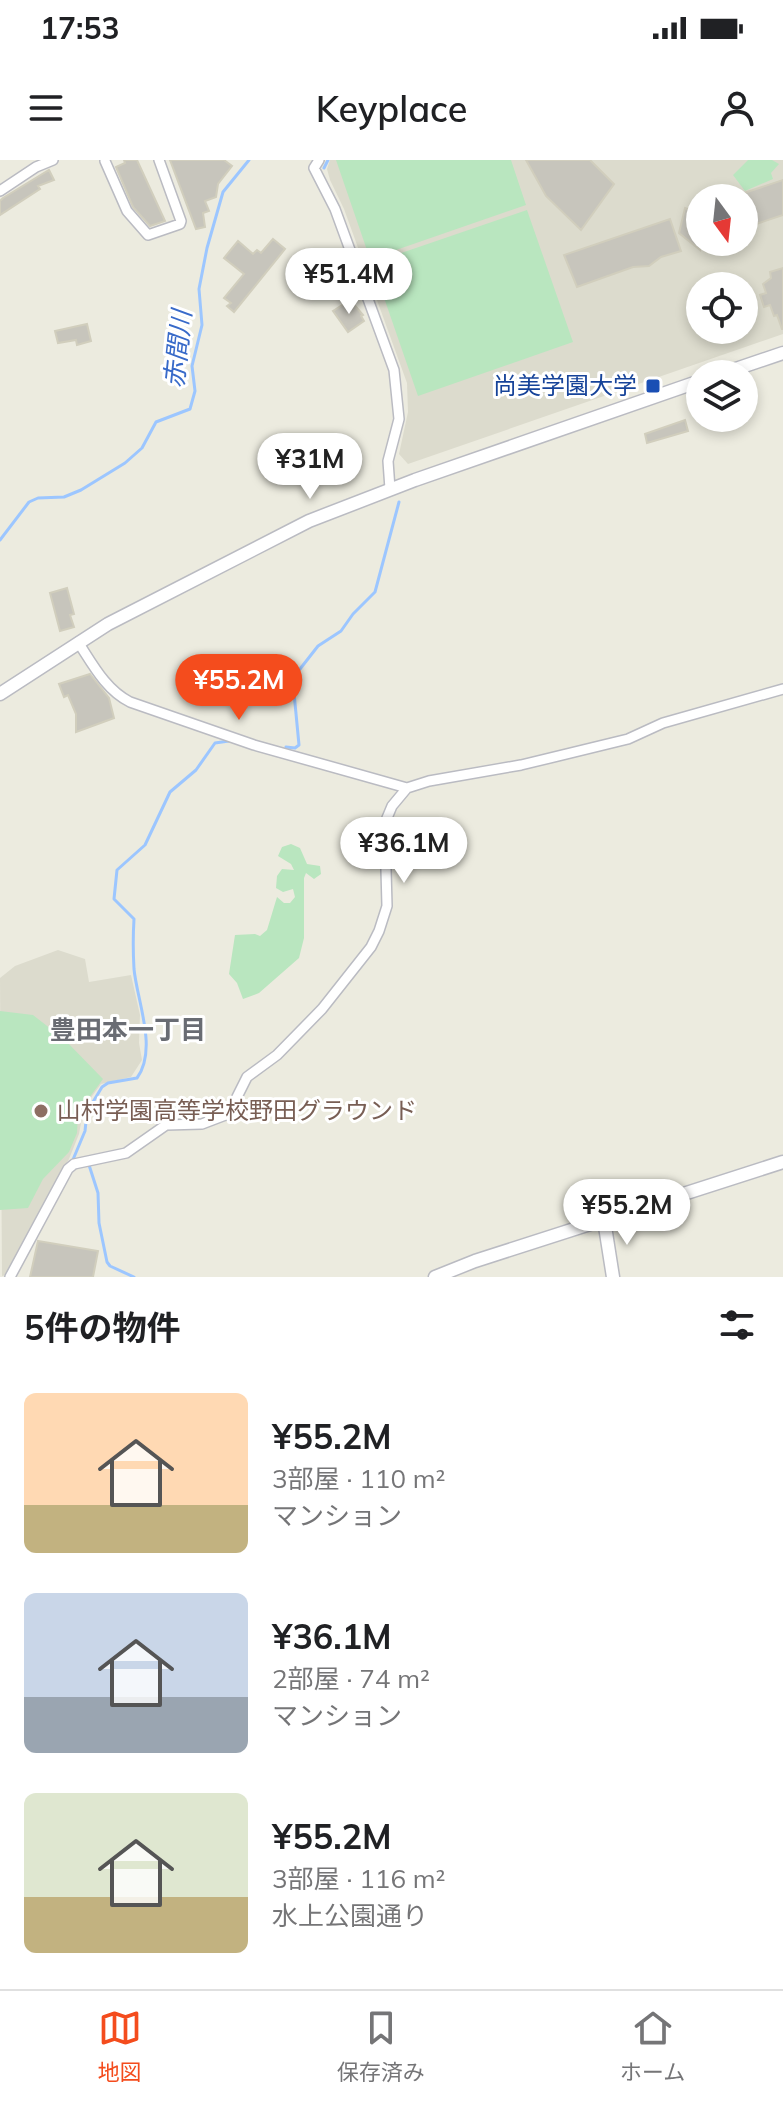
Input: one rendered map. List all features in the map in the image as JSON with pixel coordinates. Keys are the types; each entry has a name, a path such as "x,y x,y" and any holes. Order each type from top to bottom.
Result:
{"street":[{"path":"0,191 36,167 53,160"},
{"path":"106,160 127,211 148,235 181,221 159,160"},
{"path":"314,163 335,209 394,370 399,419 388,461 390,489"},
{"path":"758,361 783,353"},
{"path":"0,694 78,642 154,599 342,507 686,386"},
{"path":"78,642 106,684 116,695 130,702 254,745 407,788"},
{"path":"10,1277 68,1169 74,1164 126,1153 166,1125 202,1124 236,1111 237,1097 247,1077 284,1049 340,986 371,947 384,921 387,906 385,833 392,806 407,788 628,739 663,723 783,689"},
{"path":"435,1277 486,1257 783,1162"},
{"path":"604,1220 613,1277"}],"shaded area":[{"path":"330,160 783,160 783,334 758,343 758,272 686,272 686,344 754,344 708,360 686,360 686,368 408,464 399,454 408,412 407,383 344,209 327,169"},
{"name":"山村学園高等学校野田グラウンド","path":"58,950 85,959 89,982 131,975 140,1015 142,1060 131,1077 101,1084 84,1107 79,1134 69,1159 6,1275 2,1276 0,978 15,966"}],"green space":[{"path":"336,160 511,160 526,205 370,259"},
{"path":"748,160 772,160 779,164 771,173 773,179 758,185 740,184 733,175"},
{"path":"527,210 573,342 418,396 372,263"},
{"path":"291,844 300,848 307,864 320,866 321,874 314,879 306,873 304,878 304,938 299,958 259,993 243,999 237,983 229,974 235,935 260,936 267,930 277,897 284,903 290,903 295,897 293,889 283,892 276,888 277,876 282,869 294,870 291,864 278,856 282,847"},
{"path":"0,1011 33,1015 65,1040 103,1079 78,1113 77,1133 69,1152 43,1179 28,1208 0,1210"}],"building":[{"path":"124,160 137,160 165,221 150,226 133,207 116,167 125,163"},
{"path":"170,160 224,160 232,166 218,184 216,197 205,201 209,211 203,213 205,227 196,229"},
{"path":"526,160 590,160 614,184 581,230 546,196"},
{"path":"49,170 54,180 38,186 40,189 0,215 0,201 3,198"},
{"path":"783,180 783,215 758,223 758,188"},
{"path":"685,208 686,239 679,233"},
{"path":"670,219 681,251 661,257 649,266 633,267 577,287 564,255"},
{"path":"273,239 285,249 234,312 227,306 231,303 224,298 244,274 224,258 238,241 253,254 257,250 261,253"},
{"path":"783,268 782,329 777,315 774,316 770,305 764,307 760,295 766,293 763,284 771,278 770,272"},
{"path":"350,300 363,315 364,321 348,332 333,311"},
{"path":"87,324 91,341 77,345 76,340 58,343 55,331"},
{"path":"685,420 686,432 647,443 645,434"},
{"path":"67,588 74,627 60,631 50,593"},
{"path":"90,674 109,698 114,718 76,732 76,714 68,695 64,697 59,684"},
{"path":"38,1241 98,1251 93,1277 30,1277"}],"waterway":[{"name":"赤間川","path":"0,540 29,502 38,498 64,497 81,490 125,463 142,448 156,422 190,409 195,391 192,366 202,325 199,289 207,248 223,192 249,160"},
{"path":"324,168 328,160"},
{"path":"286,747 299,745 292,672 300,669 318,646 341,631 375,592 399,502"},
{"path":"72,1162 85,1131 87,1112 102,1087 137,1078 146,1053 134,969 134,919 114,899 117,870 145,845 170,792 196,770 215,743 229,741"},
{"path":"89,1165 98,1193 99,1223 107,1262 134,1277"}],"place":[{"name":"尚美学園大学","path":"653,386"},
{"name":"山村学園高等学校野田グラウンド","path":"41,1111"}],"district":[{"name":"豊田本一丁目","path":"128,1030"}]}
